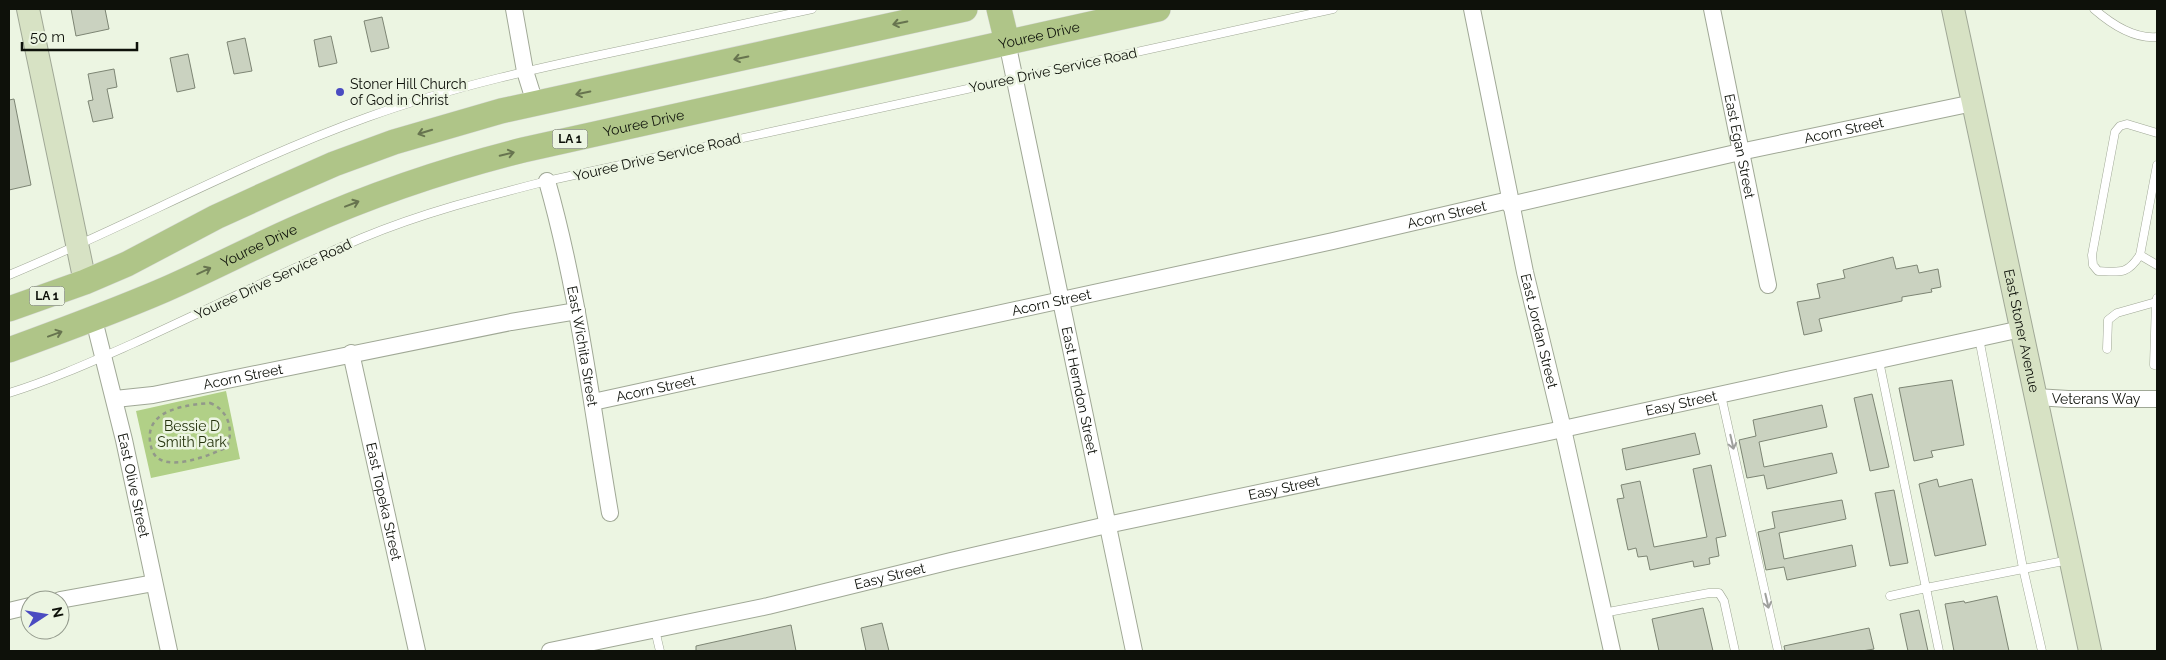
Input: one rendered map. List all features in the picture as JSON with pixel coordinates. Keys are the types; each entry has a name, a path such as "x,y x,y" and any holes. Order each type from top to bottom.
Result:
{"main road":[{"name":"LA 1","path":"9,309 85,282 127,264 216,217 334,164 447,125 534,103 965,9"},
{"path":"999,9 1007,42"},
{"name":"Youree Drive","path":"9,350 94,320 334,212 442,172 523,150 1158,9"},
{"path":"85,282 94,320"}],"street":[{"path":"28,9 85,282"},
{"path":"514,9 525,71 534,103"},
{"name":"East Jordan Street","path":"1472,9 1510,202 1603,613 1607,650"},
{"name":"East Egan Street","path":"1712,9 1768,284"},
{"name":"East Stoner Avenue","path":"1953,9 2090,651"},
{"name":"East Herndon Street","path":"1007,42 1134,651"},
{"name":"Acorn Street","path":"594,402 1973,102"},
{"name":"East Wichita Street","path":"547,182 563,242 577,311 594,402 610,513"},
{"name":"Acorn Street","path":"114,398 153,395 511,322 577,311"},
{"name":"East Olive Street","path":"94,320 114,398 168,651"},
{"name":"Easy Street","path":"550,651 768,606 951,560 1107,525 1721,395 2021,329"},
{"name":"East Topeka Street","path":"351,354 417,651"},
{"name":"Veterans Way","path":"2036,397 2157,399"},
{"path":"70,598 154,583"}],"lane":[{"path":"9,274 78,246 283,150 326,132 428,97 525,71 812,9"},
{"name":"Youree Drive Service Road","path":"9,393 102,357 364,238 418,217 478,199 1014,78 1333,9"},
{"path":"2094,9 2110,23 2147,38 2157,38"},
{"path":"2157,133 2127,124 2120,126 2115,132 2092,255 2093,265 2098,271 2122,272 2132,267 2140,255 2157,165"},
{"path":"2140,255 2157,265"},
{"path":"2107,349 2108,320 2117,313 2157,300 2154,366"},
{"path":"1979,338 2042,651"},
{"path":"1879,360 1939,651"},
{"path":"1721,395 1778,651"},
{"path":"1890,596 2071,560"},
{"path":"1603,613 1709,593 1719,593 1724,601 1735,651"},
{"path":"655,630 660,651"}],"path":[{"path":"210,403 220,407 226,415 230,439 227,447 211,455 196,459 171,462 160,460 152,451 149,438 153,423 160,415 174,408 210,403"}],"green space":[{"name":"Bessie D Smith Park","path":"226,391 240,459 151,478 136,411"}],"building":[{"path":"71,9 105,9 109,29 76,36"},
{"path":"382,17 389,48 371,52 364,21"},
{"path":"331,36 337,63 319,67 314,40"},
{"path":"245,38 252,71 234,74 227,42"},
{"path":"188,54 195,88 177,92 170,58"},
{"path":"114,69 117,87 107,89 113,118 93,122 88,101 93,100 88,74"},
{"path":"14,99 31,185 9,190 9,100"},
{"path":"1893,257 1896,269 1917,265 1919,273 1938,269 1941,287 1931,289 1932,292 1902,297 1902,301 1819,319 1822,331 1804,335 1797,302 1820,298 1817,284 1845,278 1843,270"},
{"path":"1952,380 1964,445 1931,451 1933,457 1914,461 1899,388"},
{"path":"1872,394 1889,467 1870,471 1854,398"},
{"path":"1822,405 1827,427 1759,442 1764,467 1832,453 1837,473 1767,489 1764,475 1747,478 1739,440 1756,436 1753,420"},
{"path":"1695,433 1700,454 1626,470 1622,449"},
{"path":"1711,465 1726,536 1716,538 1719,556 1709,558 1710,564 1694,567 1693,561 1650,570 1647,556 1638,557 1636,548 1628,550 1617,499 1624,498 1621,485 1640,481 1654,547 1707,537 1693,469"},
{"path":"1937,479 1939,487 1972,479 1986,545 1935,556 1919,484"},
{"path":"1894,490 1908,563 1890,566 1875,493"},
{"path":"1842,500 1846,519 1779,533 1784,559 1852,545 1856,566 1787,580 1784,567 1766,570 1758,532 1775,528 1772,512"},
{"path":"1997,596 2009,651 1954,651 1945,604 1964,601 1965,603"},
{"path":"1703,608 1713,651 1659,651 1652,619"},
{"path":"1919,610 1928,651 1908,651 1900,614"},
{"path":"882,623 889,651 866,651 861,628"},
{"path":"791,625 796,651 696,651 696,646"},
{"path":"1869,628 1874,649 1862,651 1785,651 1784,646"}],"place":[{"name":"Stoner Hill Church of God in Christ","path":"340,92"}]}
